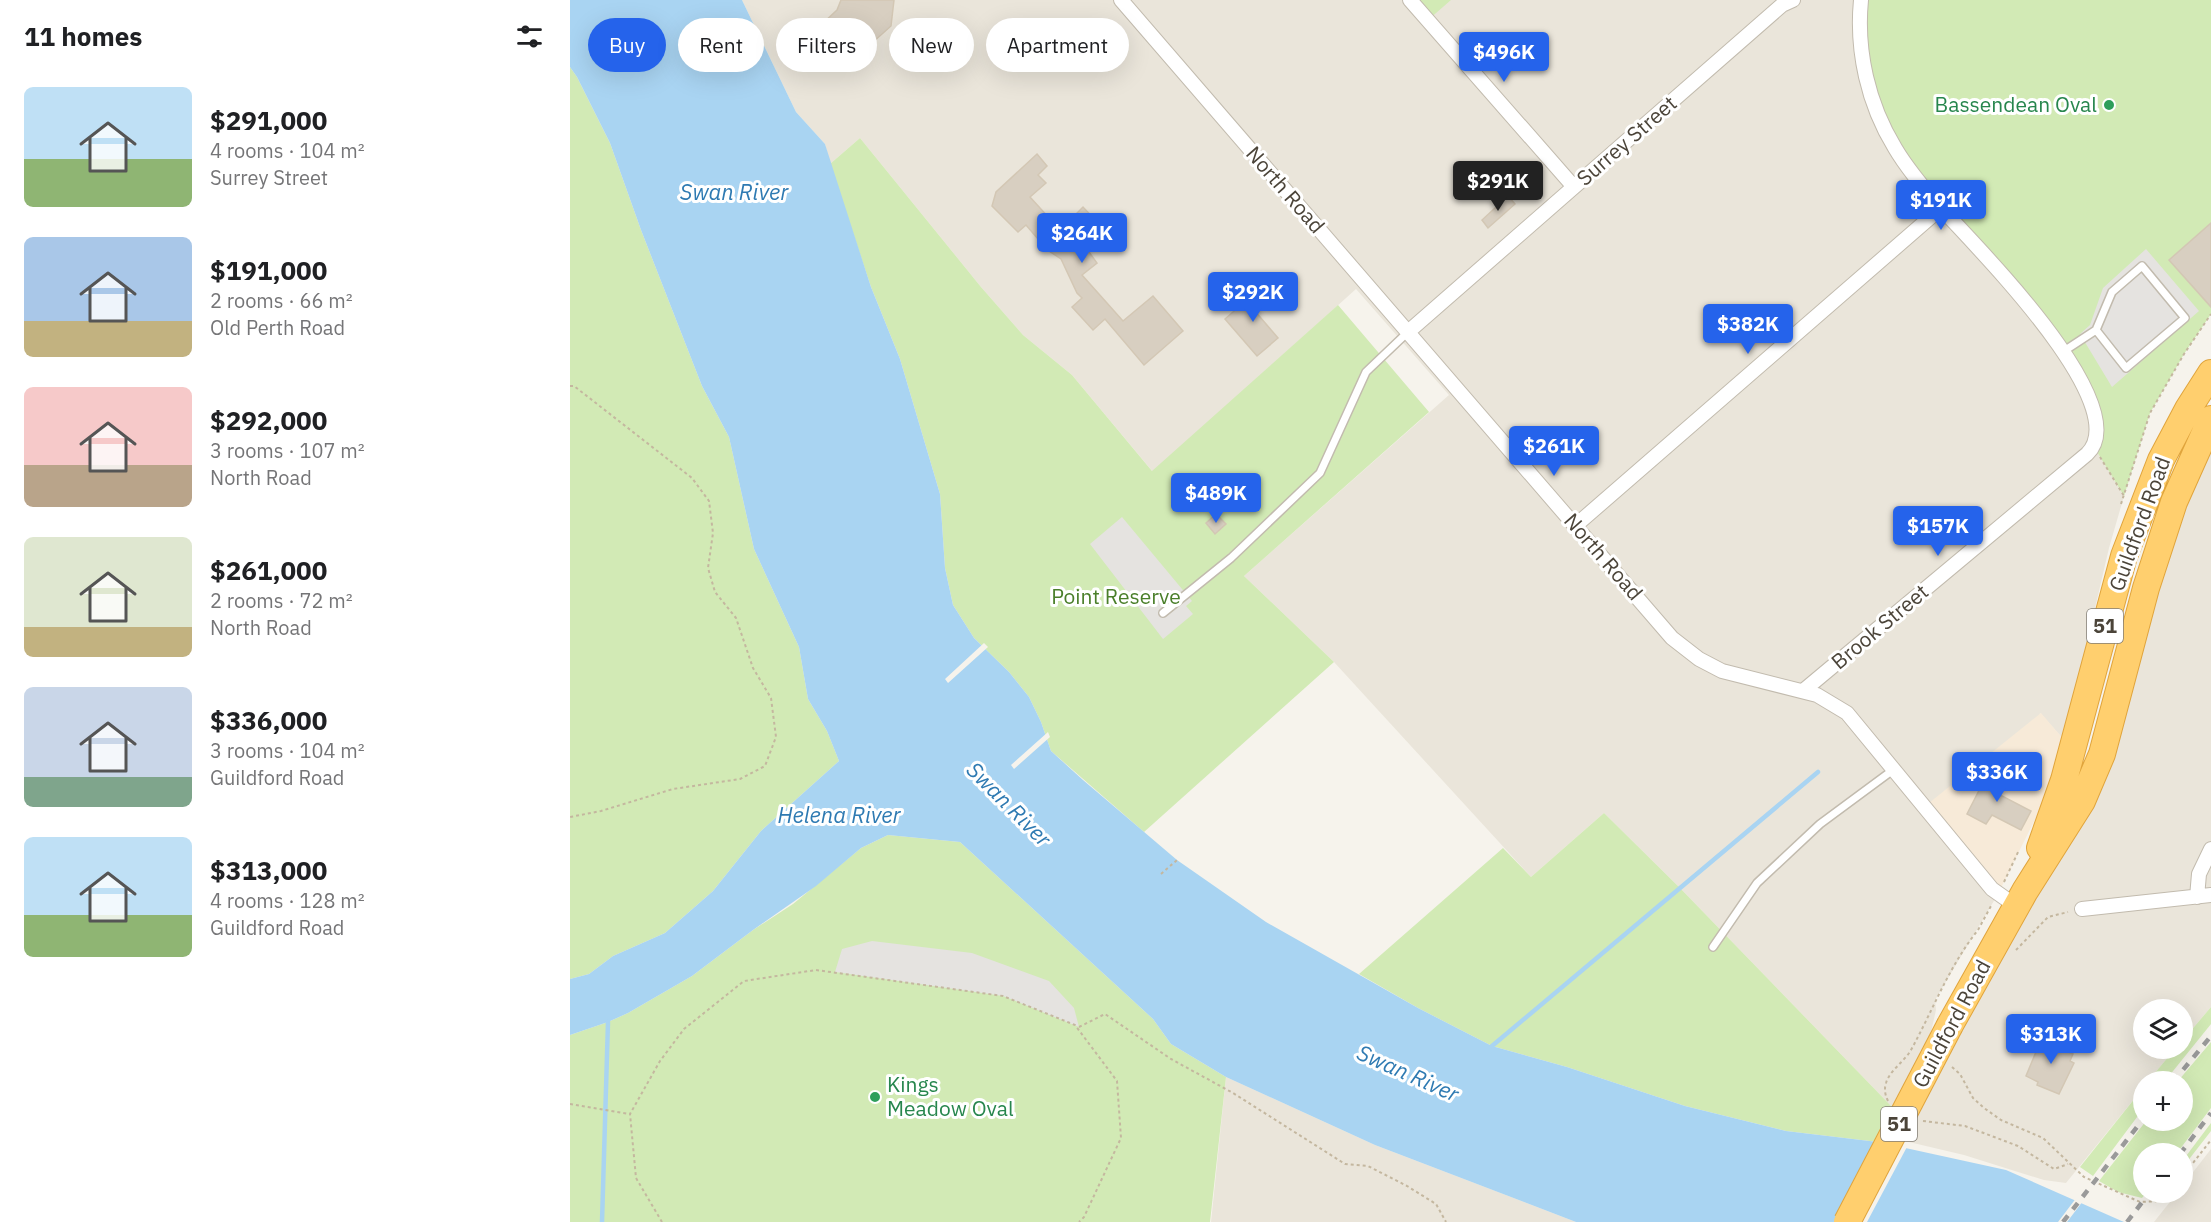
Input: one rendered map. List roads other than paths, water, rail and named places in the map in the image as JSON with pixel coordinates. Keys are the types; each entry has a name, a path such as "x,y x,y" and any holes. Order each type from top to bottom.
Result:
{"highway":[{"name":"Guildford Road","path":"2020,898 2064,780 2124,556 2161,460 2188,409 2211,373"},
{"name":"Guildford Road","path":"1847,1222 1950,1025 2020,898 2082,801 2102,754 2145,588 2174,502 2211,419"}],"street":[{"name":"North Road","path":"1121,0 1672,638 1692,654 1722,671 1803,691 1828,701 1847,713 1992,889 2020,898"},
{"path":"1410,0 1574,187"},
{"name":"Surrey Street","path":"1408,332 1782,5 1793,0"},
{"path":"1858,0 1861,45 1875,108 1895,149 1941,208 2017,293 2064,351"},
{"path":"1575,526 1941,208"},
{"name":"Brook Street","path":"1803,691 2094,447 2098,426 2092,405 2078,373 2064,351"},
{"path":"2082,909 2204,896 2199,874 2211,849"}],"lane":[{"path":"2064,351 2096,330 2112,292 2142,266 2185,318 2126,368 2096,330"},
{"path":"1163,613 1231,558 1320,473 1366,372 1408,332"},
{"path":"1713,947 1757,883 1820,824 1893,770"}],"water":[{"name":"Swan River","path":"570,0 742,0 751,18 678,18 678,72 764,72 764,46 796,112 825,144 871,287 900,359 940,494 945,568 953,605 974,638 1009,672 1029,697 1051,751 1177,860 1266,922 1418,1008 1492,1046 1567,1067 1685,1106 1786,1131 1878,1142 2006,1170 2124,1222 1576,1222 1375,1145 1226,1077 1171,1044 1153,1019 960,842 888,835 861,848 816,886 692,976 628,1013 570,1035 570,979 589,974 613,956 665,933 713,891 761,831 839,761 827,731 808,699 799,647 754,549 729,437 702,386 641,230 610,143 570,67"}],"waterway":[{"path":"1492,1046 1818,772"},
{"path":"602,1222 608,1022"}],"railway":[{"path":"2182,1071 2211,1036"},
{"path":"2188,1143 2211,1113"},
{"path":"2063,1222 2134,1131"},
{"path":"2127,1222 2142,1203"}],"place":[{"name":"Bassendean Oval","path":"2109,105"},
{"name":"Kings Meadow Oval","path":"875,1097"}],"park label":[{"name":"Point Reserve","path":"1116,597"}],"water label":[{"name":"Helena River","path":"839,815"}]}
